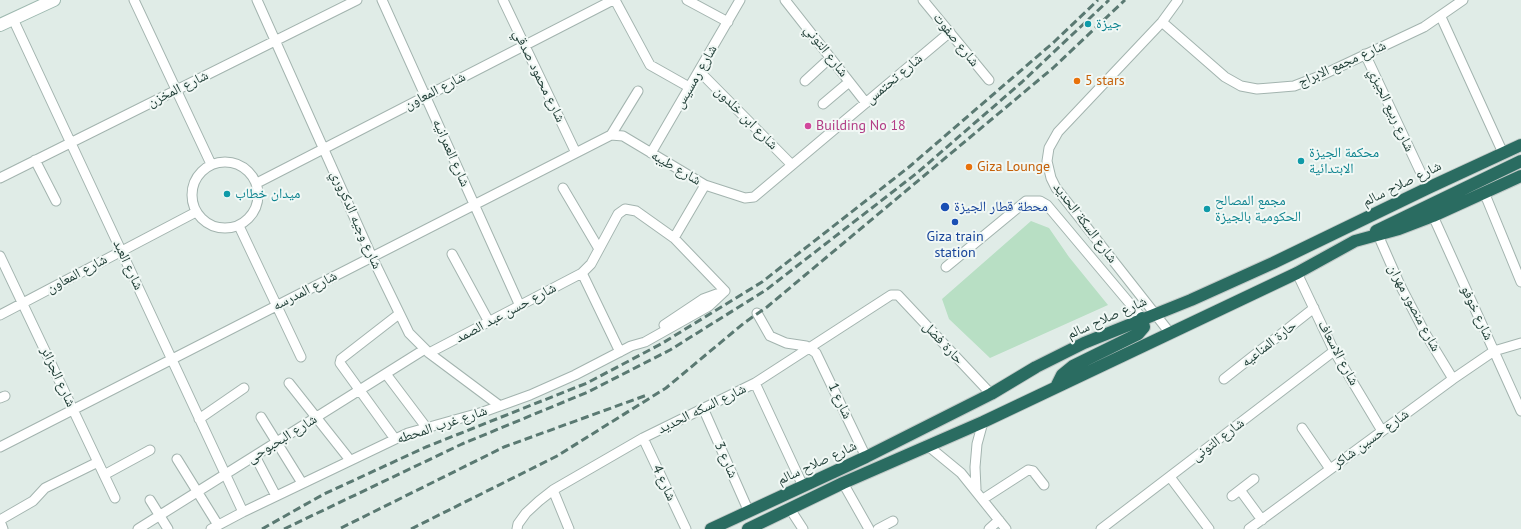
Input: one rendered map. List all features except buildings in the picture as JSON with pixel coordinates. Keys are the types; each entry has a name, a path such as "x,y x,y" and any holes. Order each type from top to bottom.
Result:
{"highway":[{"name":"شارع صلاح سالم","path":"711,529 866,457 991,394 1043,363 1084,343 1142,318 1191,300 1273,263 1521,145"},
{"path":"1355,241 1521,161"},
{"name":"شارع صلاح سالم","path":"748,529 790,510 843,483 927,445 983,422 1057,385 1297,273 1355,241 1378,235 1433,216 1521,176"},
{"path":"1057,385 1062,374 1073,366 1138,334 1144,327 1142,318"}],"main road":[{"path":"0,25 54,0"}],"street":[{"path":"134,0 211,164"},
{"name":"شارع وجيه الدكروري","path":"257,0 372,257 399,314 410,333 427,351 500,406"},
{"name":"شارع المخزن","path":"0,178 357,0"},
{"name":"شارع العمرانيه","path":"382,0 520,306"},
{"name":"شارع محمود صدقي","path":"502,0 576,153"},
{"path":"614,0 650,65 689,88"},
{"name":"شارع المعاون","path":"256,183 614,0"},
{"path":"687,0 728,22"},
{"name":"شارع رمسيس","path":"651,153 740,0"},
{"name":"شارع التوني","path":"786,0 866,103"},
{"name":"شارع صفوت","path":"923,0 989,80"},
{"name":"شارع السكة الحديد","path":"1170,333 1056,188 1050,178 1047,161 1049,148 1058,132 1162,22 1178,0"},
{"name":"شارع مجمع الابراج","path":"1162,22 1225,77 1241,86 1257,89 1294,86 1424,26 1441,17 1463,0"},
{"path":"1441,17 1504,152"},
{"name":"شارع العبد","path":"13,19 243,512"},
{"name":"شارع تحتمس","path":"745,198 754,197 950,32"},
{"name":"شارع ربيع الجيزي","path":"1365,54 1428,188"},
{"path":"805,81 830,58"},
{"name":"شارع ابن خلدون","path":"699,71 792,165"},
{"path":"823,104 849,82"},
{"path":"611,135 638,91"},
{"name":"شارع المدرسه","path":"0,447 611,135"},
{"name":"شارع طيبه","path":"611,135 623,136 705,185 745,198"},
{"path":"35,160 56,201"},
{"path":"229,161 238,163 246,168 256,183 259,191 256,208 249,218 239,226 223,228 215,227 196,212 193,203 193,185 200,173 211,164 229,161"},
{"path":"620,352 582,273 591,264 618,214 629,208 636,211 674,238 705,185"},
{"path":"563,188 599,249"},
{"path":"1484,192 1521,282"},
{"path":"946,266 1026,201 1040,201 1047,205 1142,318"},
{"name":"شارع المعاون","path":"0,315 196,212"},
{"name":"شارع خوفو","path":"1433,216 1521,411"},
{"path":"239,226 301,357"},
{"name":"شارع منصور مهران","path":"1378,235 1400,285 1421,326 1453,379"},
{"name":"شارع غرب المحطه","path":"214,527 395,439 426,427 500,406 575,375 631,346 639,338 670,321 703,299 725,291 674,238"},
{"path":"452,254 489,322"},
{"name":"شارع الجزائر","path":"0,256 115,498"},
{"name":"شارع حسن عبد الصمد","path":"427,351 489,322 582,273"},
{"name":"شارع الاسعاف","path":"1297,273 1334,351 1382,431"},
{"name":"شارع السكه الحديد","path":"517,529 518,524 526,513 539,500 553,490 643,438 755,383 893,294"},
{"name":"حارة فضل","path":"893,294 898,295 991,394"},
{"name":"حارة المناعيه","path":"1224,379 1314,308"},
{"path":"758,313 770,336 786,343 802,345 810,348"},
{"path":"395,439 359,391 340,364 340,361 399,314"},
{"name":"شارع حسين شاكر","path":"1249,529 1453,379 1494,351 1521,343"},
{"name":"شارع 1","path":"810,348 819,358 866,457"},
{"name":"شارع البحبوحى","path":"138,529 386,374 427,351"},
{"name":"شارع التونى","path":"1101,529 1334,351"},
{"path":"386,374 426,427"},
{"path":"289,383 350,460"},
{"path":"755,383 803,486"},
{"path":"199,419 244,388"},
{"name":"شارع 3","path":"703,408 749,512"},
{"path":"261,417 302,484"},
{"path":"976,490 975,466 977,444 983,422"},
{"path":"1302,428 1330,469"},
{"name":"شارع 4","path":"643,438 686,529"},
{"path":"927,445 951,463 976,490 1006,529"},
{"path":"104,475 150,450"},
{"path":"255,456 276,496"},
{"path":"178,459 197,492 214,527"},
{"path":"3,529 0,521 33,501 45,488 98,462"},
{"path":"983,499 1028,470 1033,471 1044,485"},
{"path":"1170,476 1209,529"},
{"path":"1232,496 1254,479"},
{"path":"843,483 869,529"},
{"path":"553,490 569,529"},
{"path":"1240,490 1262,520"},
{"path":"150,500 168,529"},
{"path":"790,510 804,529"},
{"path":"878,529 893,520"},
{"path":"988,529 999,520"}],"green space":[{"path":"1031,221 1049,228 1069,257 1108,305 990,358 949,319 942,299"}],"railway":[{"path":"262,529 324,494 426,447 587,383 661,344 762,282 909,167 1054,42 1098,0"},
{"path":"284,529 462,444 588,392 670,350 766,290 917,173 1022,82 1109,0"},
{"path":"411,529 557,456 666,388 744,323 767,307 1053,68 1125,0"},
{"path":"341,528 504,447 647,395"}],"place":[{"name":"جيزة","path":"1088,24"},
{"name":"5 stars","path":"1077,81"},
{"name":"Building No 18","path":"808,126"},
{"name":"محكمة الجيزة الابتدائية","path":"1301,161"},
{"name":"Giza Lounge","path":"969,167"},
{"name":"ميدان خطاب","path":"227,194"},
{"name":"محطة قطار الجيزة","path":"945,207"},
{"name":"مجمع المصالح الحكومية بالجيزة","path":"1207,209"},
{"name":"Giza train station","path":"955,222"}]}
